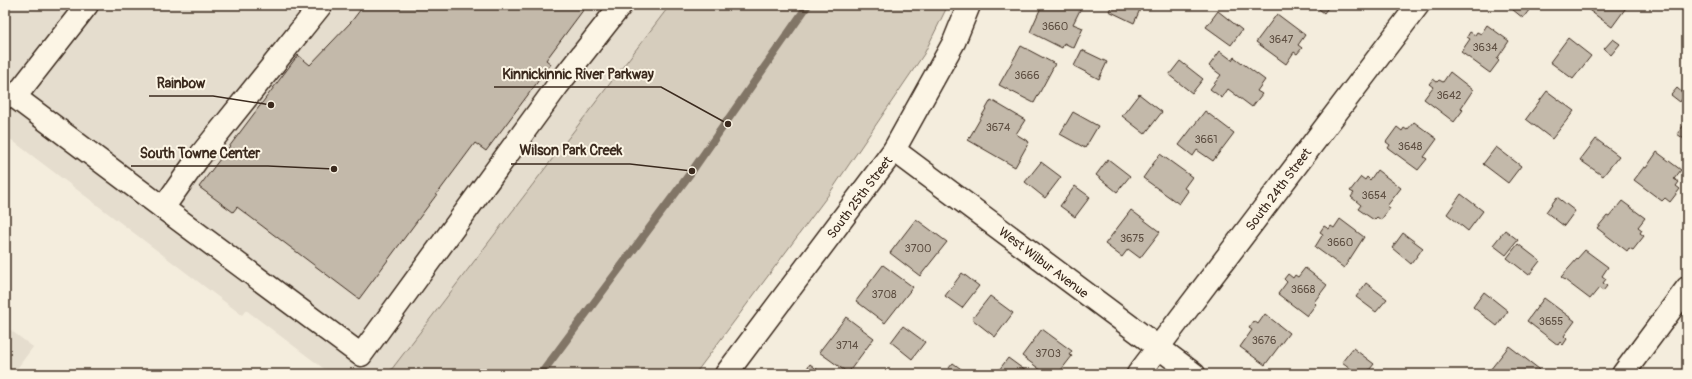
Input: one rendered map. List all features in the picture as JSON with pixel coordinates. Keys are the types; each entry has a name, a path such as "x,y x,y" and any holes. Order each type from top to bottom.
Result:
{"street":[{"path":"87,5 10,94 361,355 558,85 621,5"},
{"path":"162,208 200,157 321,5"},
{"name":"South 25th Street","path":"726,374 894,150 954,42 969,5"},
{"name":"South 24th Street","path":"1138,374 1418,5"},
{"name":"West Wilbur Avenue","path":"894,150 1194,374"},
{"path":"1623,374 1687,288"}],"shaded area":[{"path":"5,5 670,5 388,374 331,374 246,310 242,315 5,135"},
{"path":"670,5 948,5 924,54 829,194 695,374 388,374"},
{"path":"5,326 33,347 13,374 5,374"}],"building":[{"path":"364,5 587,5 546,60 551,64 486,151 475,143 359,299 237,207 233,212 199,187 298,55 310,65 351,22"},
{"path":"1042,5 1082,6 1073,24 1083,28 1074,48 1064,43 1062,48 1030,32"},
{"path":"1112,5 1142,5 1134,23 1109,11"},
{"path":"1314,5 1330,5 1324,13"},
{"path":"1507,5 1533,5 1523,18"},
{"path":"1588,5 1628,5 1612,27 1586,8"},
{"path":"1218,11 1242,30 1231,45 1206,27"},
{"path":"1277,14 1305,35 1298,45 1302,48 1297,54 1294,52 1286,64 1256,42"},
{"path":"1487,25 1509,41 1497,59 1499,61 1490,73 1461,52 1470,39 1467,37 1470,32 1475,35 1477,32 1481,34"},
{"path":"1568,38 1591,56 1573,79 1550,62"},
{"path":"1613,39 1620,44 1611,55 1604,49"},
{"path":"1021,46 1055,64 1034,103 999,85"},
{"path":"1082,50 1107,62 1099,79 1074,66"},
{"path":"1220,51 1232,60 1234,57 1265,80 1257,91 1262,94 1252,107 1228,89 1222,98 1210,89 1221,75 1209,66"},
{"path":"1180,61 1203,79 1192,93 1169,75"},
{"path":"1450,72 1473,90 1461,108 1463,110 1454,122 1424,99 1433,87 1429,84 1433,79 1437,82 1439,80 1443,82"},
{"path":"1677,88 1685,95 1680,102 1671,95"},
{"path":"1547,91 1574,111 1552,139 1526,119"},
{"path":"1139,94 1162,112 1145,134 1122,116"},
{"path":"991,100 1025,120 1016,134 1029,142 1015,167 968,140"},
{"path":"1205,111 1234,133 1213,161 1197,150 1193,156 1179,145"},
{"path":"1073,112 1098,126 1085,148 1060,134"},
{"path":"1687,121 1687,141 1677,134"},
{"path":"1414,122 1437,139 1424,157 1427,159 1418,170 1388,148 1390,145 1386,142 1397,127 1402,131 1404,128 1407,130"},
{"path":"1596,139 1619,156 1603,176 1580,160"},
{"path":"1496,147 1521,166 1508,183 1483,164"},
{"path":"1657,152 1681,170 1674,179 1679,182 1676,186 1680,189 1670,202 1665,198 1662,201 1634,180 1644,167 1646,168"},
{"path":"1160,154 1192,177 1184,188 1188,191 1179,204 1143,178"},
{"path":"1108,159 1130,176 1117,192 1096,175"},
{"path":"1041,162 1061,177 1045,198 1025,182"},
{"path":"1377,170 1401,188 1387,206 1390,208 1381,220 1377,217 1374,220 1358,209 1361,205 1351,197 1354,193 1350,191 1361,177 1365,180 1367,177 1370,180"},
{"path":"1075,186 1090,197 1075,217 1060,206"},
{"path":"1461,194 1483,211 1468,231 1447,214"},
{"path":"1557,197 1575,211 1564,226 1546,212"},
{"path":"1622,201 1645,218 1638,227 1642,230 1640,233 1644,236 1633,250 1629,248 1627,251 1597,228 1607,216 1609,217"},
{"path":"1131,210 1160,232 1140,258 1128,249 1122,257 1105,244"},
{"path":"916,219 947,242 920,276 890,253"},
{"path":"1340,219 1364,237 1344,268 1315,247 1323,234 1320,232 1324,226 1329,229 1331,226 1334,228"},
{"path":"1505,230 1518,240 1506,255 1493,245"},
{"path":"1403,233 1423,248 1411,264 1392,248"},
{"path":"1518,244 1540,261 1529,275 1507,258"},
{"path":"1585,250 1608,267 1602,276 1606,279 1603,283 1607,286 1603,291 1599,288 1590,299 1561,277"},
{"path":"883,265 913,287 885,323 856,301"},
{"path":"1305,268 1327,285 1314,302 1316,304 1307,316 1278,294 1287,282 1284,279 1288,274 1293,278 1295,275 1298,277"},
{"path":"962,273 979,286 962,308 945,296"},
{"path":"1366,283 1387,299 1376,312 1356,297"},
{"path":"1484,292 1508,311 1497,326 1473,307"},
{"path":"990,296 1013,313 995,337 972,319"},
{"path":"1544,298 1575,321 1564,336 1567,339 1563,345 1560,342 1558,345 1527,321"},
{"path":"1265,314 1289,333 1265,365 1240,347 1252,330 1249,328 1254,321 1258,324"},
{"path":"846,317 874,338 848,373 819,352"},
{"path":"903,326 925,342 912,359 891,342"},
{"path":"1042,329 1072,351 1069,355 1072,356 1058,374 1046,374 1022,356"},
{"path":"1509,346 1539,369 1535,374 1495,374 1490,370"},
{"path":"1353,348 1374,364 1366,374 1358,374 1342,362"},
{"path":"1008,358 1030,374 996,374"},
{"path":"953,363 968,374 944,374"},
{"path":"810,364 823,374 803,374"}],"waterway":[{"path":"541,374 692,171 808,5"}],"place":[{"name":"Rainbow","path":"271,105"},
{"name":"Kinnickinnic River Parkway","path":"728,124"},
{"name":"South Towne Center","path":"334,169"},
{"name":"Wilson Park Creek","path":"692,171"}]}
